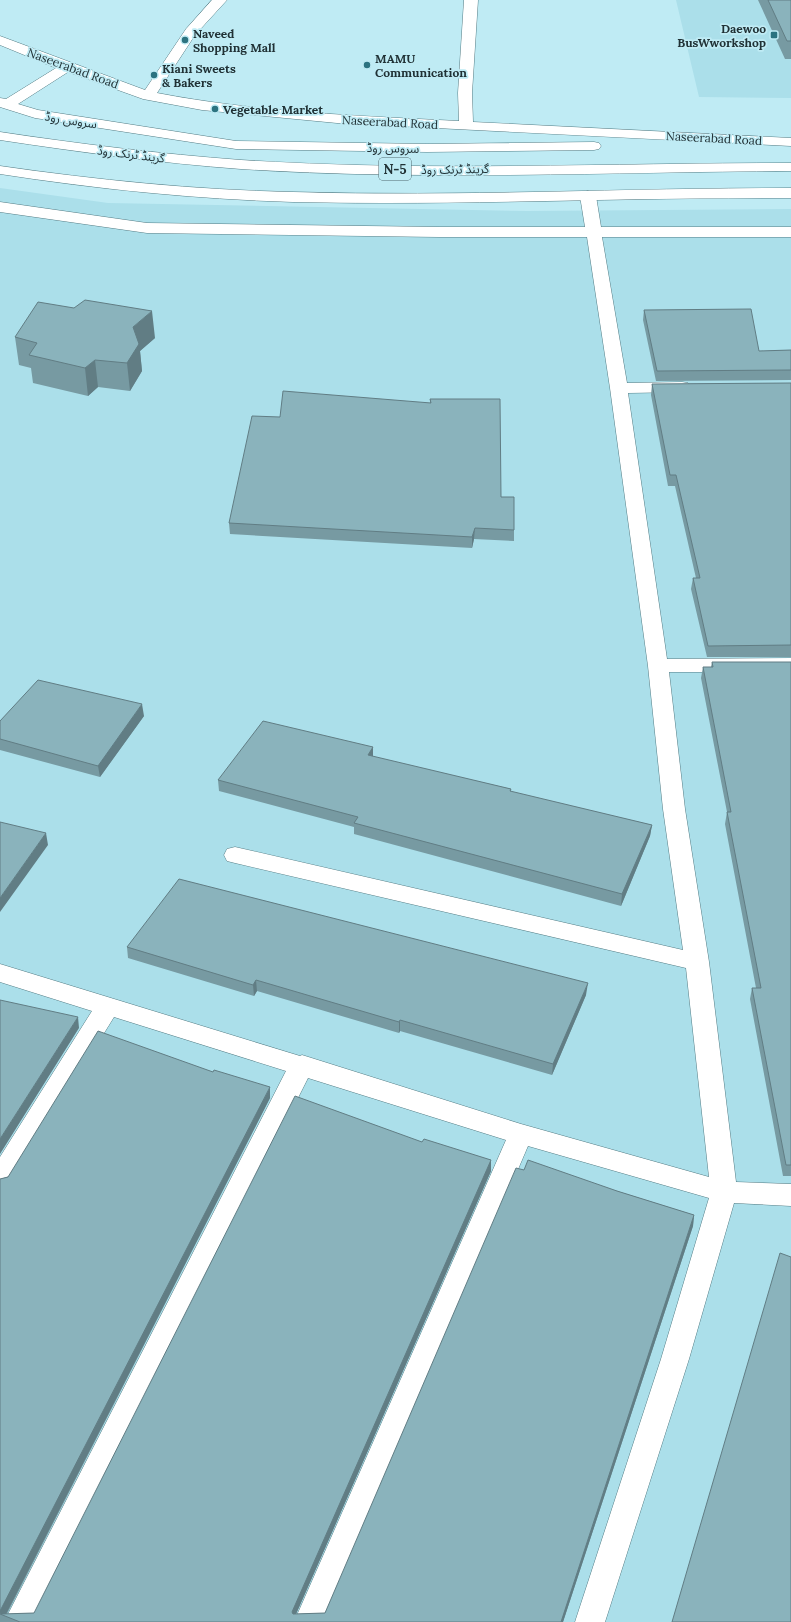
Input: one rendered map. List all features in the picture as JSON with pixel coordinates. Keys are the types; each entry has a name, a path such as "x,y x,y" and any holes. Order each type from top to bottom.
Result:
{"main road":[{"path":"148,96 177,52 209,8 220,0"},
{"path":"466,126 465,93 471,0"},
{"name":"Naseerabad Road","path":"0,40 67,67 148,96 202,106 337,119 791,143"},
{"path":"3,103 67,67"},
{"name":"سروس روڈ","path":"3,103 35,114 236,145 427,148 791,143"},
{"name":"گرینڈ ٹرنک روڈ","path":"0,136 143,157 276,166 420,170 791,166"},
{"name":"گرینڈ ٹرنک روڈ","path":"0,170 107,185 203,193 295,197 489,197 791,193"},
{"path":"588,196 618,388 658,666 674,809 697,962 724,1192 675,1359 590,1622"},
{"path":"0,207 147,228 439,232 791,232"},
{"path":"618,388 697,387"},
{"path":"658,666 791,665"},
{"path":"236,855 697,962"},
{"path":"0,973 302,1065 521,1134 724,1192 791,1195"},
{"path":"0,1179 108,1006"},
{"path":"20,1622 302,1065"},
{"path":"309,1622 521,1134"}],"shaded area":[{"path":"676,0 791,0 791,98 699,97"},
{"path":"0,188 108,203 527,211 791,209 791,1622 0,1622"}],"building":[{"path":"768,0 791,0 791,41 787,41"},
{"path":"85,300 152,311 133,327 139,344 127,363 95,360 85,368 29,355 37,343 15,337 38,302 74,308"},
{"path":"751,309 759,351 791,350 791,370 657,371 644,310"},
{"path":"791,383 791,645 708,646 693,578 700,578 676,475 670,475 652,384"},
{"path":"283,391 431,403 430,399 500,399 501,497 514,497 514,530 475,528 472,537 229,523 252,416 280,417"},
{"path":"712,662 791,662 791,1165 786,1165 752,988 761,988 727,812 731,812 703,667 713,667"},
{"path":"38,680 142,704 98,766 0,739 0,721"},
{"path":"263,721 373,747 368,755 511,789 510,791 652,825 622,894 354,823 358,817 218,780"},
{"path":"0,822 46,833 0,898"},
{"path":"179,879 588,983 553,1064 400,1020 399,1022 256,980 253,985 127,947"},
{"path":"0,1000 78,1017 0,1139"},
{"path":"98,1031 213,1072 214,1070 270,1087 0,1611 0,1179 8,1177"},
{"path":"295,1096 422,1142 424,1139 491,1160 292,1612 293,1614 325,1613 516,1168 524,1170 528,1160 617,1191 694,1215 561,1622 20,1622 0,1614 0,1612 1,1614 34,1613"},
{"path":"780,1253 791,1257 791,1622 672,1622"}],"place":[{"name":"Daewoo BusWworkshop","path":"774,35"},
{"name":"Naveed Shopping Mall","path":"185,40"},
{"name":"MAMU Communication","path":"367,65"},
{"name":"Kiani Sweets & Bakers","path":"154,75"},
{"name":"Vegetable Market","path":"215,109"}]}
